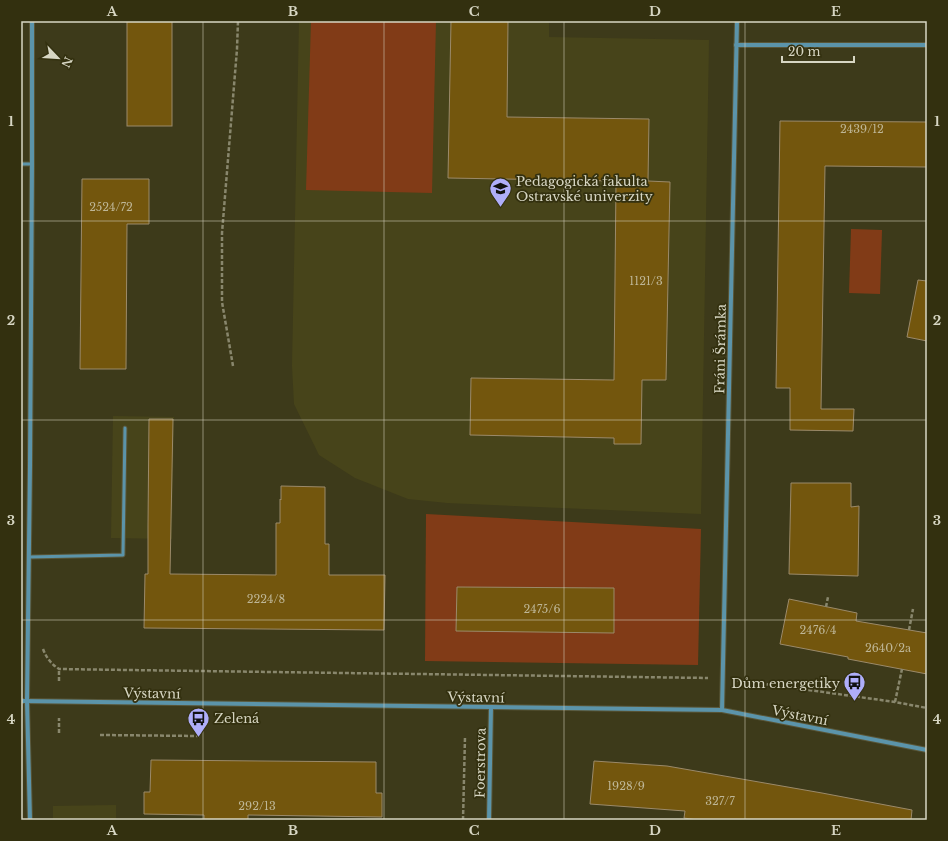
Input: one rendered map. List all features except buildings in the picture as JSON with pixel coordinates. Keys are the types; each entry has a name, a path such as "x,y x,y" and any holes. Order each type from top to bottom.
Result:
{"street":[{"path":"30,820 27,701 30,458 32,21"},
{"name":"Fráni Šrámka","path":"722,710 737,21"},
{"path":"736,45 927,45"},
{"name":"Výstavní","path":"21,701 722,710 927,750"},
{"name":"Foerstrova","path":"489,820 491,707"}],"lane":[{"path":"21,164 32,164"},
{"path":"29,557 122,555 125,428"}],"path":[{"path":"233,366 222,302 222,233 238,21"},
{"path":"826,607 828,597"},
{"path":"909,630 914,609"},
{"path":"43,649 46,656 59,669 722,678 895,702 927,708"},
{"path":"59,669 59,681"},
{"path":"895,702 902,669"},
{"path":"59,718 59,733"},
{"path":"100,735 200,736"},
{"path":"463,820 465,737"}],"shaded area":[{"name":"Pedagogická fakulta Ostravské univerzity","path":"299,21 549,21 549,37 709,40 701,514 447,503 408,499 355,478 319,455 294,404 292,366"},
{"path":"311,21 436,21 432,193 306,190"},
{"path":"851,229 882,230 880,294 849,293"},
{"path":"113,416 174,417 172,539 111,538"},
{"path":"426,514 701,529 698,665 425,661"},
{"path":"116,805 116,820 53,820 53,806"}],"place":[{"name":"Pedagogická fakulta Ostravské univerzity","path":"501,208"},
{"name":"Dům energetiky","path":"855,702"},
{"name":"Zelená","path":"199,738"}]}
